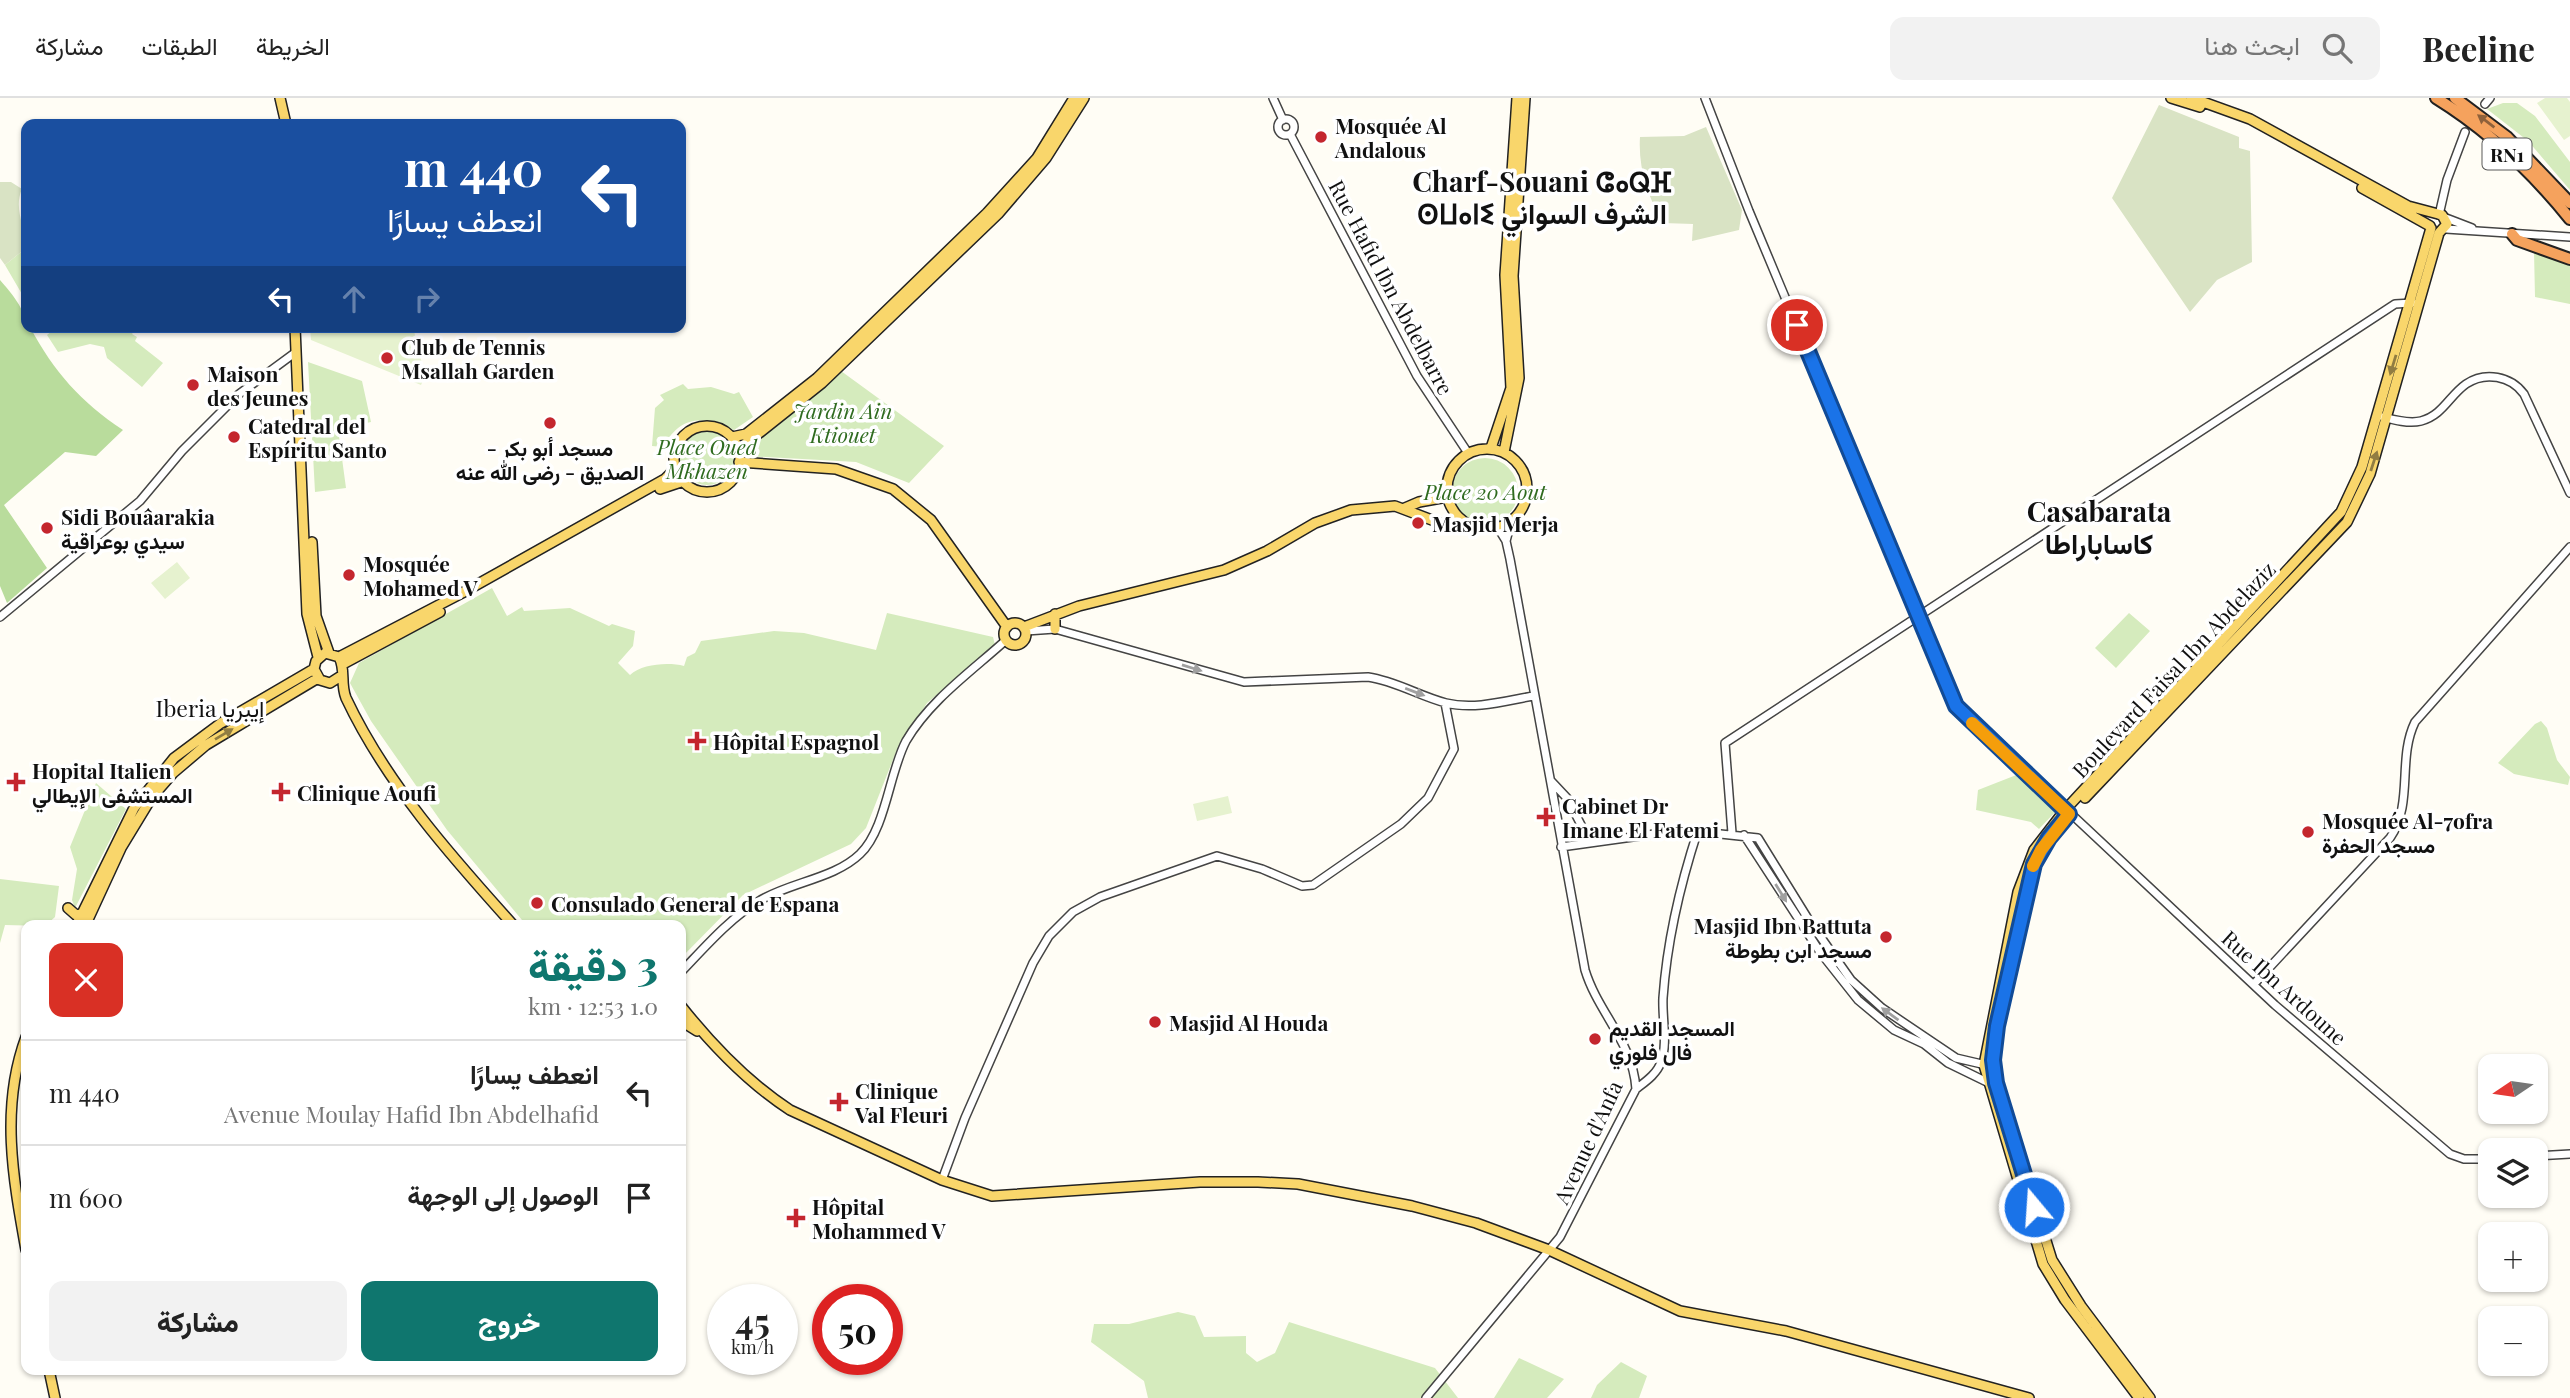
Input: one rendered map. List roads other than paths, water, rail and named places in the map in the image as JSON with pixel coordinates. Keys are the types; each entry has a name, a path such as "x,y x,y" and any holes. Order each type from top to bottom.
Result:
{"highway":[{"name":"RN1","path":"2436,98 2458,112 2532,176 2570,219"},
{"name":"RN1","path":"2455,98 2507,137 2570,203"},
{"path":"2512,234 2516,240 2570,259"}],"main road":[{"path":"278,98 282,119"},
{"path":"732,437 746,433 817,378 987,213 1037,158 1074,98"},
{"path":"738,449 822,383 998,214 1046,158 1084,98"},
{"path":"1491,449 1511,388 1505,275 1517,98"},
{"path":"1504,452 1519,378 1513,276 1525,98"},
{"path":"2171,98 2250,124 2436,229"},
{"path":"2192,98 2250,119 2408,206 2440,216"},
{"path":"2436,229 2440,216"},
{"path":"2436,229 2432,218 2440,216"},
{"name":"Boulevard Faisal Ibn Abdelaziz","path":"2067,812 2298,570 2342,529 2359,500 2388,418 2436,229"},
{"name":"Boulevard Faisal Ibn Abdelaziz","path":"2150,1398 2065,1300 2043,1264 1987,1082 1988,1066 2034,864 2067,812 2335,520 2356,484 2415,304"},
{"path":"297,333 307,614 318,657 316,674"},
{"path":"297,333 315,611 329,653 341,660"},
{"path":"341,660 668,485 681,482 701,492 719,489 733,478 739,462 738,449 732,437 716,427 698,427 689,431 677,445 675,468 681,482"},
{"path":"1491,449 1504,452 1521,468 1527,490 1520,513 1511,522 1498,528 1480,529 1463,522 1456,515 1447,497 1448,476 1468,453 1491,449"},
{"path":"739,462 836,469 893,489 931,520 1007,627 1006,640 1015,645 1021,643 1025,629 1055,614 1224,570 1341,513 1382,506 1405,508 1445,525 1456,526 1463,522"},
{"path":"341,660 665,479 675,468"},
{"path":"1405,508 1419,502 1447,497"},
{"path":"1055,614 1055,629"},
{"path":"1007,627 1015,623 1025,629"},
{"path":"318,657 329,653"},
{"path":"341,660 345,696"},
{"path":"316,674 345,696 415,811 509,920"},
{"path":"78,920 134,808 174,758 221,723 316,674"},
{"path":"88,920 140,814 166,781 206,745 316,674"},
{"path":"330,682 341,676"},
{"path":"68,908 76,915 80,914"},
{"path":"686,1012 704,1034 766,1094 790,1110 942,1180 981,1193 1006,1197 1200,1182 1298,1184 1455,1217 1549,1250 1680,1311 1786,1331 2029,1398"},
{"path":"686,1024 704,1034"},
{"path":"21,1054 10,1092 7,1136 21,1220"},
{"name":"Boulevard Faisal Ibn Abdelaziz","path":"1988,1066 2045,1243 2063,1279 2139,1398"},
{"path":"51,1375 55,1398"}],"street":[{"name":"Rue Hafid Ibn Abdelbarre","path":"1273,98 1283,120 1279,131 1290,134 1425,391 1468,453"},
{"name":"Rue Ibn Ardoune","path":"1705,98 1749,211 1958,709 2377,1095 2446,1152 2464,1159 2478,1158"},
{"path":"2465,132 2447,180 2440,216 2472,229"},
{"path":"2436,229 2472,229 2570,237"},
{"path":"1732,833 1725,743 2395,304 2415,304"},
{"path":"0,617 140,501 182,451 239,394 296,352"},
{"path":"2377,415 2422,421 2441,411 2459,390 2473,381 2504,378 2518,386 2524,394 2570,493"},
{"name":"Avenue d'Anfa","path":"1506,541 1511,522"},
{"name":"Avenue d'Anfa","path":"1426,1398 1549,1250 1580,1203 1636,1089 1633,1065 1626,1046 1593,992 1585,970 1506,541 1498,528"},
{"path":"2254,984 2390,838 2402,813 2409,738 2415,722 2570,547"},
{"path":"1025,629 1055,629 1244,681 1377,678 1445,703 1474,706 1533,696"},
{"path":"686,967 743,912 760,900 858,855 874,831 895,768 915,728 952,687 1006,640"},
{"path":"942,1180 965,1118 1033,963 1049,936 1070,914 1100,897 1217,856 1262,869 1306,887 1313,885 1412,814 1428,798 1454,749 1445,703"},
{"name":"Avenue d'Anfa","path":"1550,780 1567,798 1590,842"},
{"path":"1636,1089 1655,1073 1663,1059 1663,999 1670,947 1681,884 1698,830"},
{"path":"1561,847 1667,831 1698,830 1758,838 1810,922 1851,980 1882,1008 1956,1058 1988,1066"},
{"path":"1744,835 1819,952 1858,1000 1894,1030 1924,1044 1948,1063 1987,1082"},
{"path":"2548,1155 2570,1154"}],"place":[{"name":"Mosquée Al Andalous","path":"1321,137"},
{"name":"Club de Tennis Msallah Garden","path":"387,358"},
{"name":"Maison des Jeunes","path":"193,385"},
{"name":"- مسجد أبو بكر الصديق - رضى الله عنه","path":"550,423"},
{"name":"Catedral del Espíritu Santo","path":"234,437"},
{"name":"Masjid Merja","path":"1418,523"},
{"name":"Sidi Bouâarakia سيدي بوعراقية","path":"47,528"},
{"name":"Mosquée Mohamed V","path":"349,575"},
{"name":"Hôpital Espagnol","path":"697,741"},
{"name":"Hopital Italien المستشفى الإيطالي","path":"16,782"},
{"name":"Clinique Aoufi","path":"281,792"},
{"name":"Cabinet Dr Imane El Fatemi","path":"1546,817"},
{"name":"Mosquée Al-7ofra مسجد الحفرة","path":"2308,832"},
{"name":"Consulado General de Espana","path":"537,903"},
{"name":"Masjid Ibn Battuta مسجد ابن بطوطة","path":"1886,937"},
{"name":"Masjid Al Houda","path":"1155,1022"},
{"name":"المسجد القديم فال فلوري","path":"1595,1039"},
{"name":"Clinique Val Fleuri","path":"839,1102"},
{"name":"Hôpital Mohammed V","path":"796,1218"}],"district":[{"name":"Charf-Souani ⵛⴰⵕⴼ ⵙⵡⴰⵏⵉ الشرف السواني","path":"1542,196"},
{"name":"Casabarata كاساباراطا","path":"2099,526"},
{"name":"Iberia إيبريا","path":"210,707"}],"park label":[{"name":"Jardin Ain Ktiouet","path":"843,422"},
{"name":"Place Oued Mkhazen","path":"707,458"},
{"name":"Place 20 Aout","path":"1485,491"}]}
